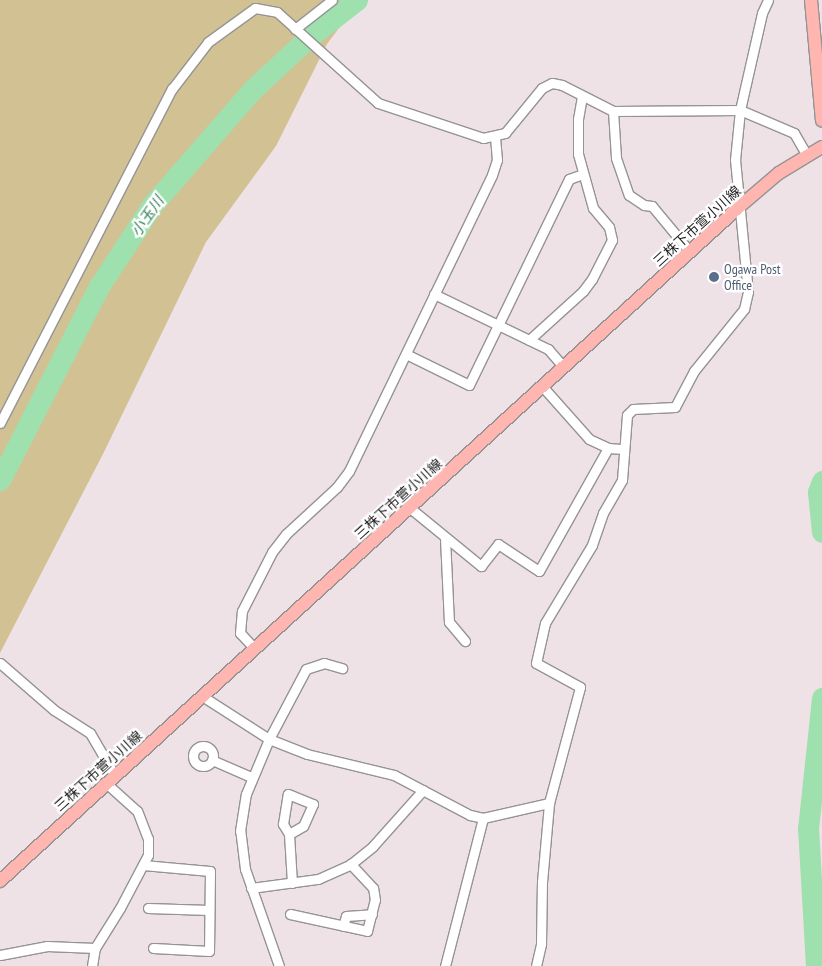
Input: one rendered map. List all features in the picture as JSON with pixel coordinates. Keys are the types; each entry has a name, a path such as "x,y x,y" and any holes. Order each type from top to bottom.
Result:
{"main road":[{"path":"811,0 822,121"},
{"name":"三株下市萱小川線","path":"0,881 739,206 806,154 822,147"}],"street":[{"path":"298,30 332,0"},
{"path":"536,966 541,944 542,882 549,803 580,687 536,663 545,623 592,545 603,513 622,480 627,415 632,409 675,407 694,371 744,308 748,292 735,160 740,110 762,13 768,0"},
{"path":"0,422 172,89 208,42 257,4 276,12 298,30 340,71 378,104 483,138 495,137 514,126 542,88 552,84 562,85 613,111 740,110 794,133 806,154"},
{"path":"529,340 592,279 612,240 609,226 593,208 578,154 578,119 582,96"},
{"path":"613,111 616,158 629,195 644,206 652,206 690,252"},
{"path":"254,649 240,633 240,619 272,552 286,534 337,486 349,471 492,176 497,160 495,137"},
{"path":"406,354 469,385 569,180 584,174"},
{"path":"434,294 548,349 564,366"},
{"path":"542,386 589,439 608,448 624,450"},
{"path":"410,508 481,566 498,544 540,571 608,448"},
{"path":"445,538 449,622 465,641"},
{"path":"0,663 54,710 90,733 111,780 138,811 143,822 148,840 143,865 136,873 120,908 94,948 92,966"},
{"path":"279,966 245,869 240,832 251,777 306,669 324,663 342,668"},
{"path":"202,696 269,739 307,754 394,775 470,815 483,818 549,803"},
{"path":"212,760 251,777"},
{"path":"251,888 318,879 351,864 373,846 423,790"},
{"path":"445,966 483,818"},
{"path":"289,834 292,883"},
{"path":"290,914 367,931 375,900 373,888 351,864"},
{"path":"143,865 210,871 209,951 153,948"},
{"path":"148,908 209,910"},
{"path":"343,926 346,916 372,914"},
{"path":"0,955 47,946 94,948"}],"shaded area":[{"path":"0,0 360,0 327,44 276,146 206,242 103,454 0,653"}],"waterway":[{"name":"小玉川","path":"0,480 100,285 153,204 252,90 308,38 357,0"},
{"path":"822,481 818,492 822,532"},
{"path":"816,966 808,829 822,698"}],"place":[{"name":"Ogawa Post Office","path":"714,277"}]}
